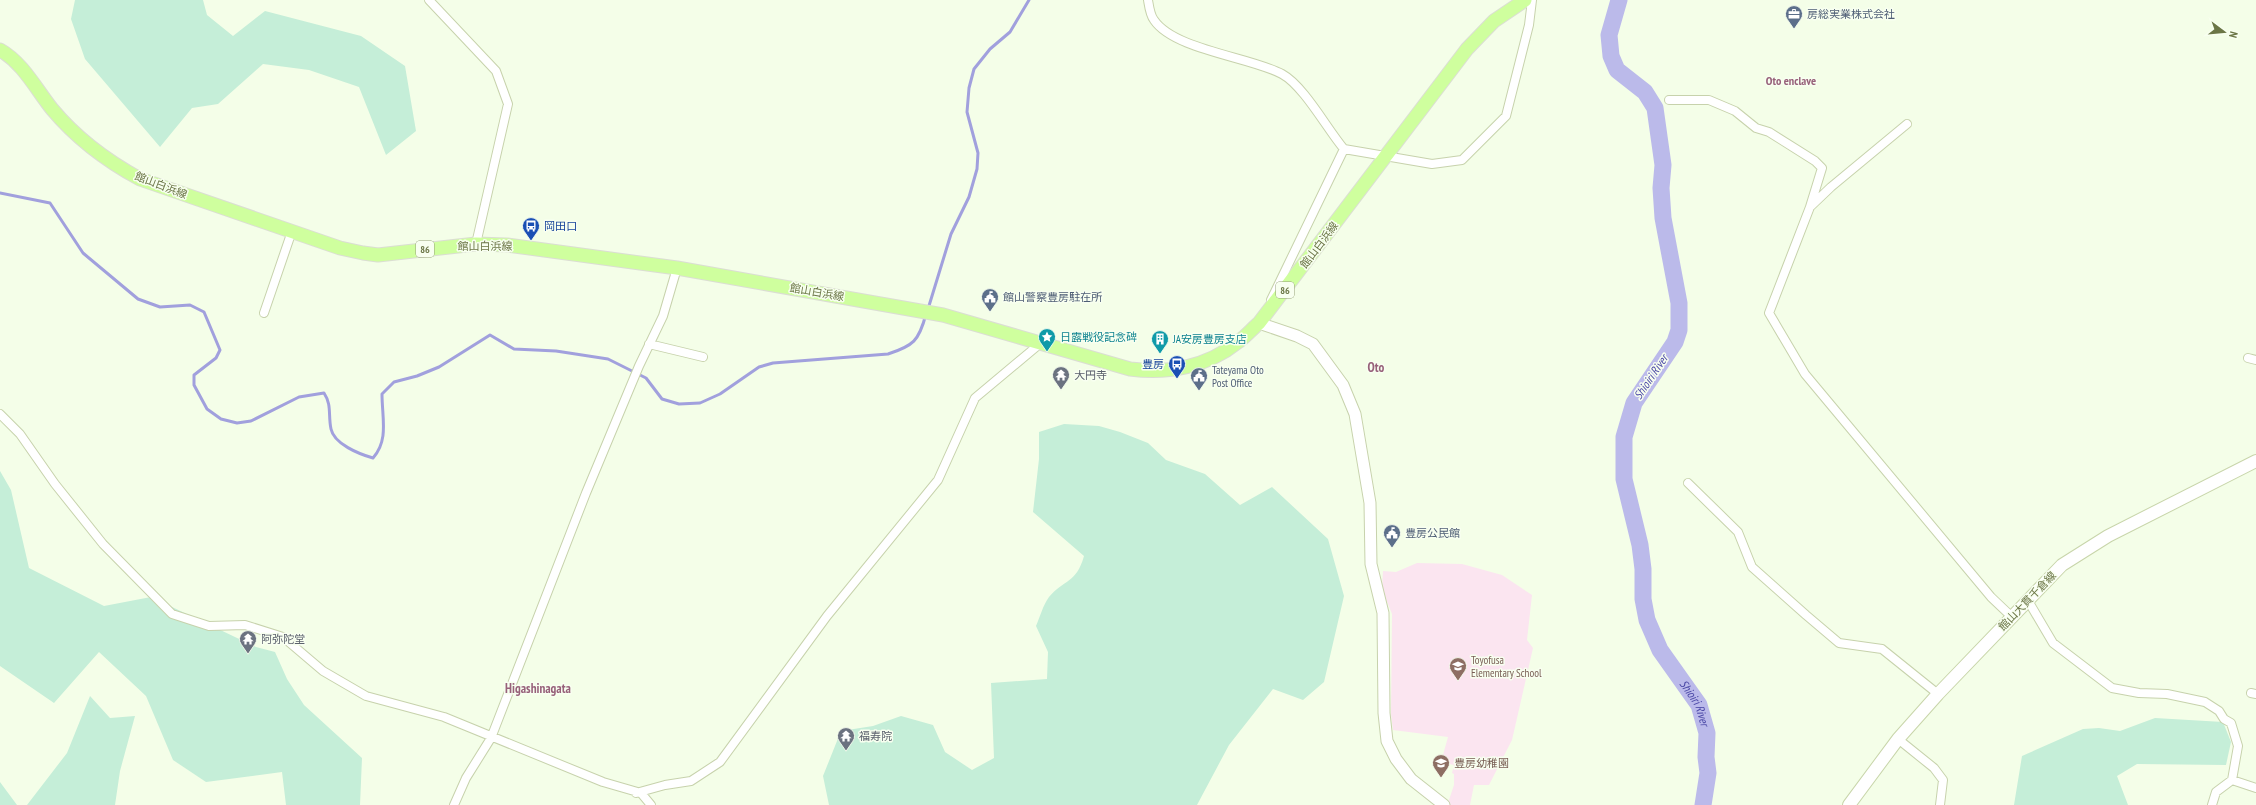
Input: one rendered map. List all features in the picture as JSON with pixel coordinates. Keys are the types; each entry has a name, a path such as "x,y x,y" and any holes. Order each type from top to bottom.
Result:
{"main road":[{"name":"館山白浜線","path":"0,50 18,63 53,109 77,136 118,167 140,178 340,248 378,255 476,244 531,248 677,268 910,308 943,315 1042,342 1130,369 1166,371 1185,368 1221,353 1238,342 1260,324 1467,49 1494,21 1525,0"},
{"name":"館山大貫千倉線","path":"1849,805 1898,739 1938,694 2062,565 2085,549 2256,461"}],"street":[{"path":"429,0 496,71 508,104 476,244"},
{"path":"1148,0 1153,20 1172,36 1217,53 1283,74 1298,87 1344,149 1432,164 1462,160 1506,116 1529,24 1532,0"},
{"path":"1669,100 1710,100 1735,111 1756,128 1769,132 1815,161 1822,168 1810,207 1769,313 1805,374 1991,597 2012,616"},
{"path":"1810,207 1831,187 1907,124"},
{"path":"1344,149 1260,324 1297,336 1313,344 1343,385 1354,414 1370,503 1371,564 1384,613 1384,713 1387,741 1396,759 1411,780 1444,805"},
{"path":"264,313 292,231"},
{"path":"454,805 466,778 491,738 586,493 632,380 663,316 677,268"},
{"path":"636,793 665,785 691,781 720,762 828,616 938,480 975,398 1042,342"},
{"path":"649,344 704,357"},
{"path":"0,414 20,434 55,484 103,544 172,614 209,626 245,625 283,637 323,671 366,696 444,717 491,738 603,782 636,793 641,793 651,805"},
{"path":"1688,483 1738,532 1752,567 1806,615 1839,642 1882,649 1938,694"},
{"path":"2027,600 2053,643 2112,688 2139,693 2167,694 2205,702 2219,710 2224,719 2232,723 2238,746 2232,780 2216,792 2212,805"},
{"path":"1898,739 1934,768 1943,780 1940,805"},
{"path":"2232,780 2256,788"}],"shaded area":[{"name":"Toyofusa Elementary School","path":"1417,563 1462,564 1502,575 1532,595 1527,640 1533,648 1512,740 1489,785 1474,785 1470,805 1450,805 1448,803 1454,785 1454,774 1452,773 1454,765 1441,762 1448,737 1393,730 1391,714 1392,614 1382,589 1383,571 1396,572"}],"green space":[{"path":"75,0 203,0 207,15 233,36 265,11 361,36 405,66 416,131 386,155 359,87 309,70 263,64 218,104 192,108 160,147 85,59 71,19"},
{"path":"1064,424 1099,426 1120,432 1148,443 1166,460 1205,474 1240,505 1272,487 1328,539 1344,596 1324,682 1303,700 1273,689 1229,745 1197,805 829,805 823,776 841,731 873,726 901,716 933,725 945,752 972,770 994,758 991,683 1047,679 1048,652 1036,626 1043,607 1049,597 1054,591 1073,577 1081,565 1084,556 1033,512 1039,459 1039,432"},
{"path":"0,471 11,490 29,568 104,606 151,597 256,647 275,652 287,679 304,705 362,758 360,805 286,805 282,772 206,782 173,760 146,696 99,652 54,703 0,666"},
{"path":"90,696 110,718 135,716 120,771 115,805 27,805 67,753"},
{"path":"2155,718 2223,722 2231,742 2226,765 2137,764 2117,776 2128,805 2014,805 2022,756 2083,729 2099,728 2120,731"},
{"path":"0,782 17,805 0,805"}],"waterway":[{"path":"928,309 951,234 969,197 977,169 978,153 967,112 969,88 974,69 990,49 1010,32 1029,0"},
{"name":"Shioiri River","path":"1619,0 1609,35 1611,56 1617,70 1645,92 1655,108 1663,165 1661,188 1663,218 1679,303 1679,330 1675,342 1634,403 1624,437 1624,479 1640,545 1643,569 1643,599 1647,620 1660,650 1699,705 1707,733 1706,757 1708,773 1703,805"},
{"path":"0,193 50,203 83,253 138,299 160,307 190,305 204,312 220,350 216,358 194,375 194,385 207,409 221,419 237,423 251,421 299,397 324,393 328,402 330,424 333,434 348,448 373,458 378,451 383,436 382,394 394,382 417,376 439,367 490,335 514,349 556,351 608,359 646,378 662,399 679,404 700,403 720,394 759,367 773,363 888,354 897,351 914,341 921,331 926,314"}],"place":[{"name":"房総実業株式会社","path":"1794,29"},
{"name":"岡田口","path":"531,241"},
{"name":"館山警察豊房駐在所","path":"990,312"},
{"name":"日露戦役記念碑","path":"1047,352"},
{"name":"JA安房豊房支店","path":"1160,354"},
{"name":"豊房","path":"1177,379"},
{"name":"大円寺","path":"1061,390"},
{"name":"Tateyama Oto Post Office","path":"1199,391"},
{"name":"豊房公民館","path":"1392,548"},
{"name":"阿弥陀堂","path":"248,654"},
{"name":"Toyofusa Elementary School","path":"1458,681"},
{"name":"福寿院","path":"846,751"},
{"name":"豊房幼稚園","path":"1441,778"}],"district":[{"name":"Oto enclave","path":"1791,81"},
{"name":"Oto","path":"1376,367"},
{"name":"Higashinagata","path":"538,688"}]}
